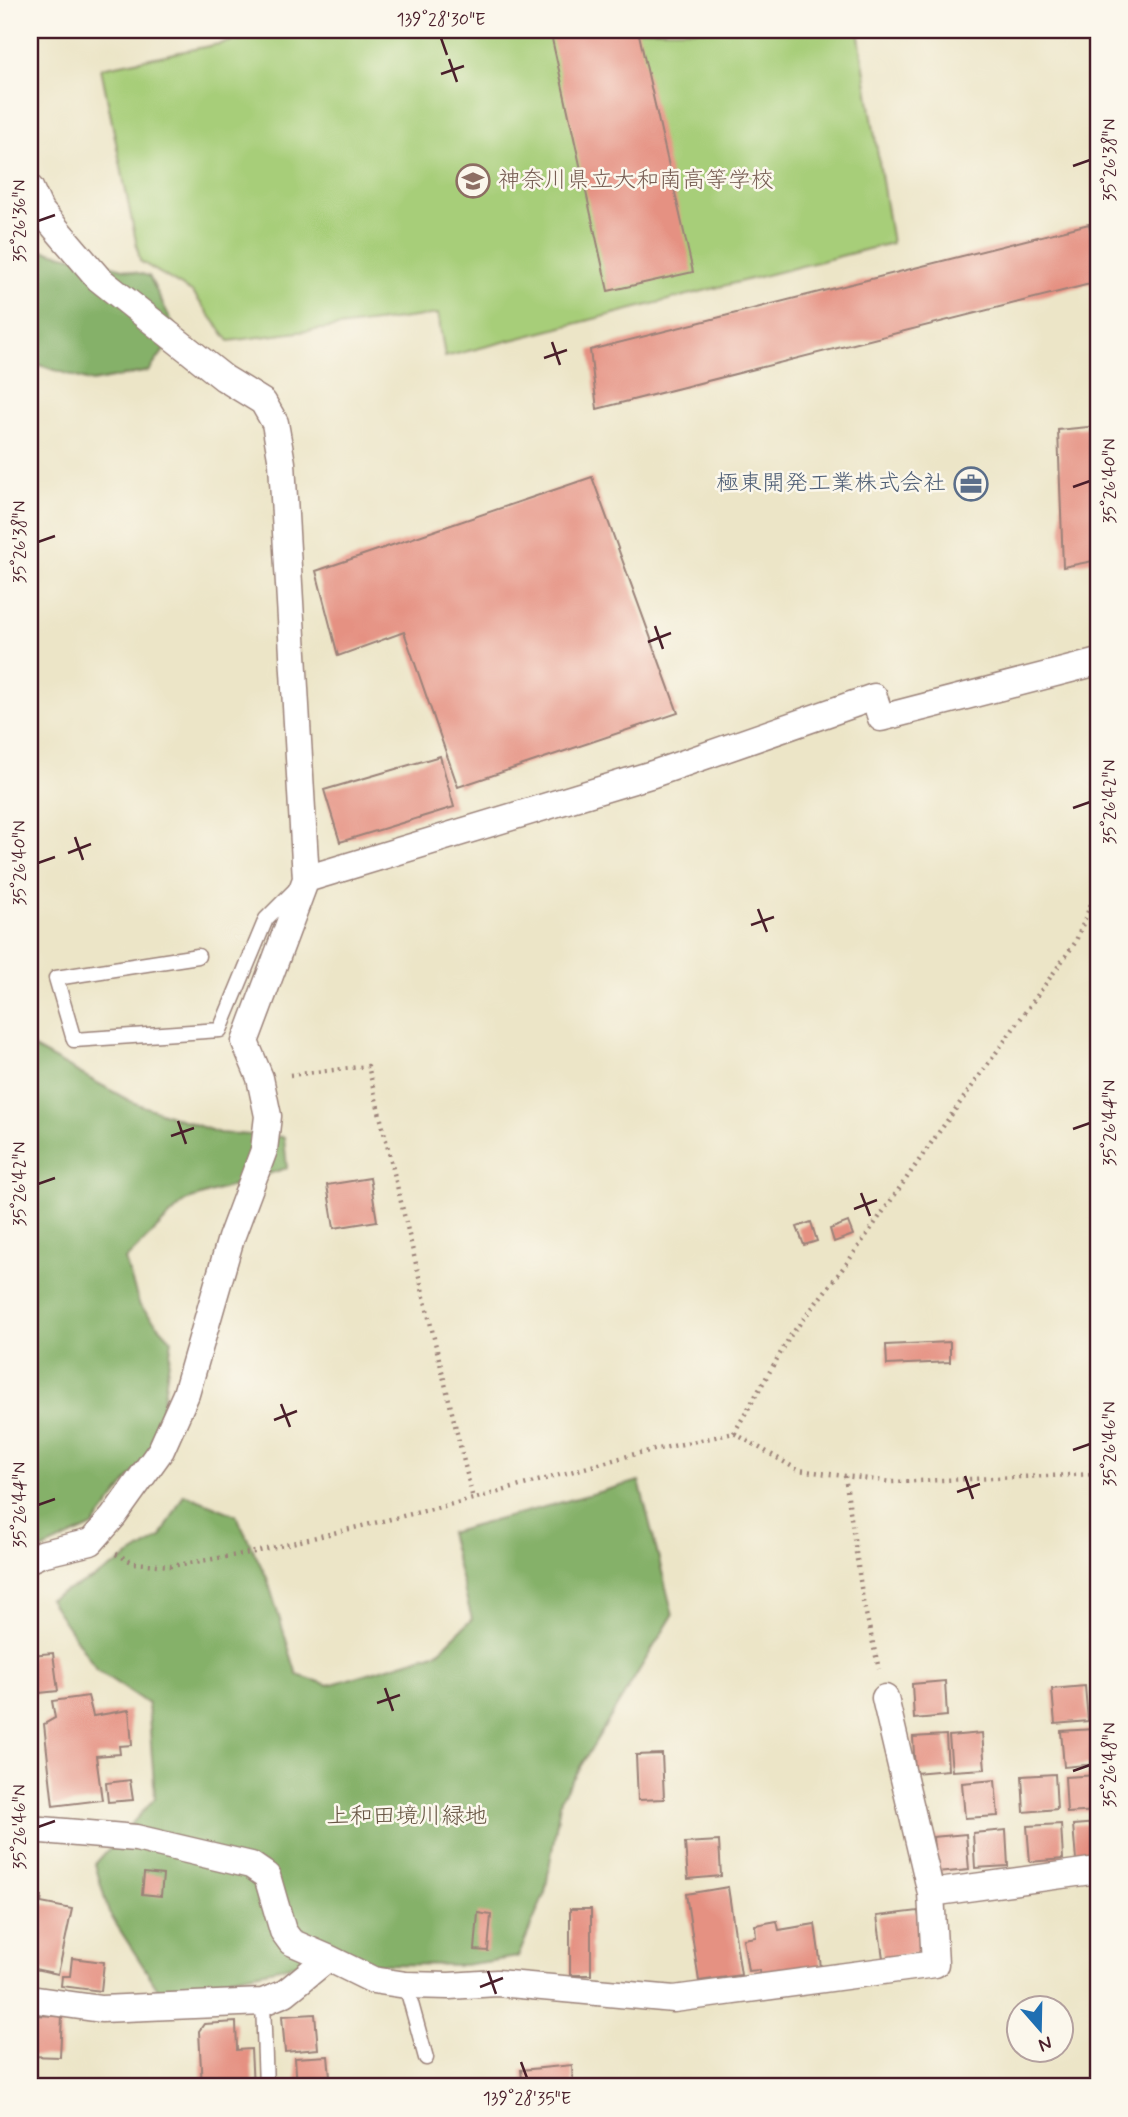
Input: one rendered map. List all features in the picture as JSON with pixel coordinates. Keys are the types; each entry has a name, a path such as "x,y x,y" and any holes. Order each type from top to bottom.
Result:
{"street":[{"path":"30,188 40,210 99,279 224,377 263,402 275,423 282,463 306,879 245,1042 260,1078 268,1116 264,1150 231,1238 186,1394 161,1450 113,1517 91,1542 30,1559"},
{"path":"306,879 653,774 874,697 881,718 1098,662"},
{"path":"30,1829 136,1838 251,1865 267,1875 283,1931 291,1942 373,1980 406,1985 497,1983 674,1999 935,1964 931,1893 885,1698"},
{"path":"931,1893 1098,1870"},
{"path":"30,1999 101,2008 263,2002 285,1993 328,1958"}],"lane":[{"path":"198,956 56,978 74,1040 220,1030 266,919 306,879"},
{"path":"406,1985 426,2058"},
{"path":"263,2002 267,2087"}],"path":[{"path":"734,1433 791,1335 847,1263 1075,943 1098,887"},
{"path":"260,1078 368,1066 473,1499"},
{"path":"91,1542 134,1563 171,1566 255,1552 473,1499 635,1454 734,1433 798,1470 892,1482 1098,1474"},
{"path":"845,1476 863,1601 885,1698"}],"green space":[{"name":"神奈川県立大和南高等学校","path":"288,30 858,30 892,243 445,357 438,314 229,341 193,293 140,261 101,68"},
{"path":"30,239 36,249 149,276 177,332 149,371 92,382 30,362"},
{"path":"30,1041 32,1047 132,1102 219,1133 284,1137 287,1168 185,1201 125,1260 140,1306 172,1340 157,1442 93,1526 30,1555"},
{"name":"上和田境川緑地","path":"639,1481 673,1615 561,1798 545,1893 518,1957 464,1965 304,1963 160,1992 109,1913 95,1864 155,1798 148,1704 97,1670 49,1599 94,1578 161,1537 184,1494 236,1515 267,1578 297,1675 329,1685 438,1652 472,1619 449,1533"}],"building":[{"path":"550,30 638,30 693,272 608,291"},
{"path":"1089,224 1098,265 1098,282 597,409 590,350"},
{"path":"1098,426 1098,560 1063,567 1058,430"},
{"path":"592,477 678,713 458,787 404,632 338,656 316,571"},
{"path":"440,756 454,807 340,842 324,790"},
{"path":"370,1178 377,1221 334,1228 327,1185"},
{"path":"811,1222 817,1241 804,1245 797,1227"},
{"path":"848,1222 853,1235 834,1242 830,1229"},
{"path":"950,1342 950,1362 887,1365 886,1345"},
{"path":"53,1653 58,1691 30,1694 30,1655"},
{"path":"945,1681 947,1716 914,1719 912,1684"},
{"path":"1085,1686 1088,1721 1055,1724 1052,1689"},
{"path":"88,1696 93,1716 129,1710 132,1745 119,1746 120,1754 96,1756 102,1800 53,1806 44,1724 55,1718 52,1701"},
{"path":"1094,1729 1097,1764 1064,1767 1061,1731"},
{"path":"982,1733 985,1769 952,1771 949,1736"},
{"path":"946,1735 948,1770 915,1773 913,1737"},
{"path":"662,1754 664,1799 638,1800 636,1755"},
{"path":"1055,1774 1057,1809 1024,1812 1022,1776"},
{"path":"1098,1775 1098,1811 1067,1813 1065,1777"},
{"path":"130,1780 133,1800 108,1802 106,1783"},
{"path":"995,1780 998,1816 965,1818 962,1783"},
{"path":"1098,1823 1098,1858 1076,1860 1073,1825"},
{"path":"1061,1824 1063,1859 1030,1862 1027,1826"},
{"path":"1006,1830 1008,1866 975,1868 973,1833"},
{"path":"966,1834 969,1870 936,1873 933,1837"},
{"path":"719,1841 721,1876 688,1879 685,1843"},
{"path":"144,1873 163,1875 161,1896 142,1894"},
{"path":"728,1887 741,1975 699,1981 686,1894"},
{"path":"30,1894 42,1896 41,1903 72,1909 58,1974 30,1968"},
{"path":"570,1909 591,1909 591,1975 570,1975"},
{"path":"918,1911 924,1952 883,1958 877,1916"},
{"path":"478,1913 491,1915 488,1951 475,1950"},
{"path":"777,1921 779,1930 815,1924 821,1967 760,1977 759,1970 748,1971 743,1939 756,1937 755,1925"},
{"path":"72,1958 104,1962 101,1991 61,1986 62,1976 70,1976"},
{"path":"315,2014 318,2049 285,2052 282,2016"},
{"path":"30,2015 62,2016 60,2057 30,2056"},
{"path":"236,2022 237,2050 251,2049 253,2087 202,2087 199,2031 204,2024"},
{"path":"328,2056 331,2087 297,2087 295,2058"},
{"path":"572,2065 573,2087 523,2087 521,2070"}],"place":[{"name":"神奈川県立大和南高等学校","path":"473,181"},
{"name":"極東開発工業株式会社","path":"971,484"}]}
